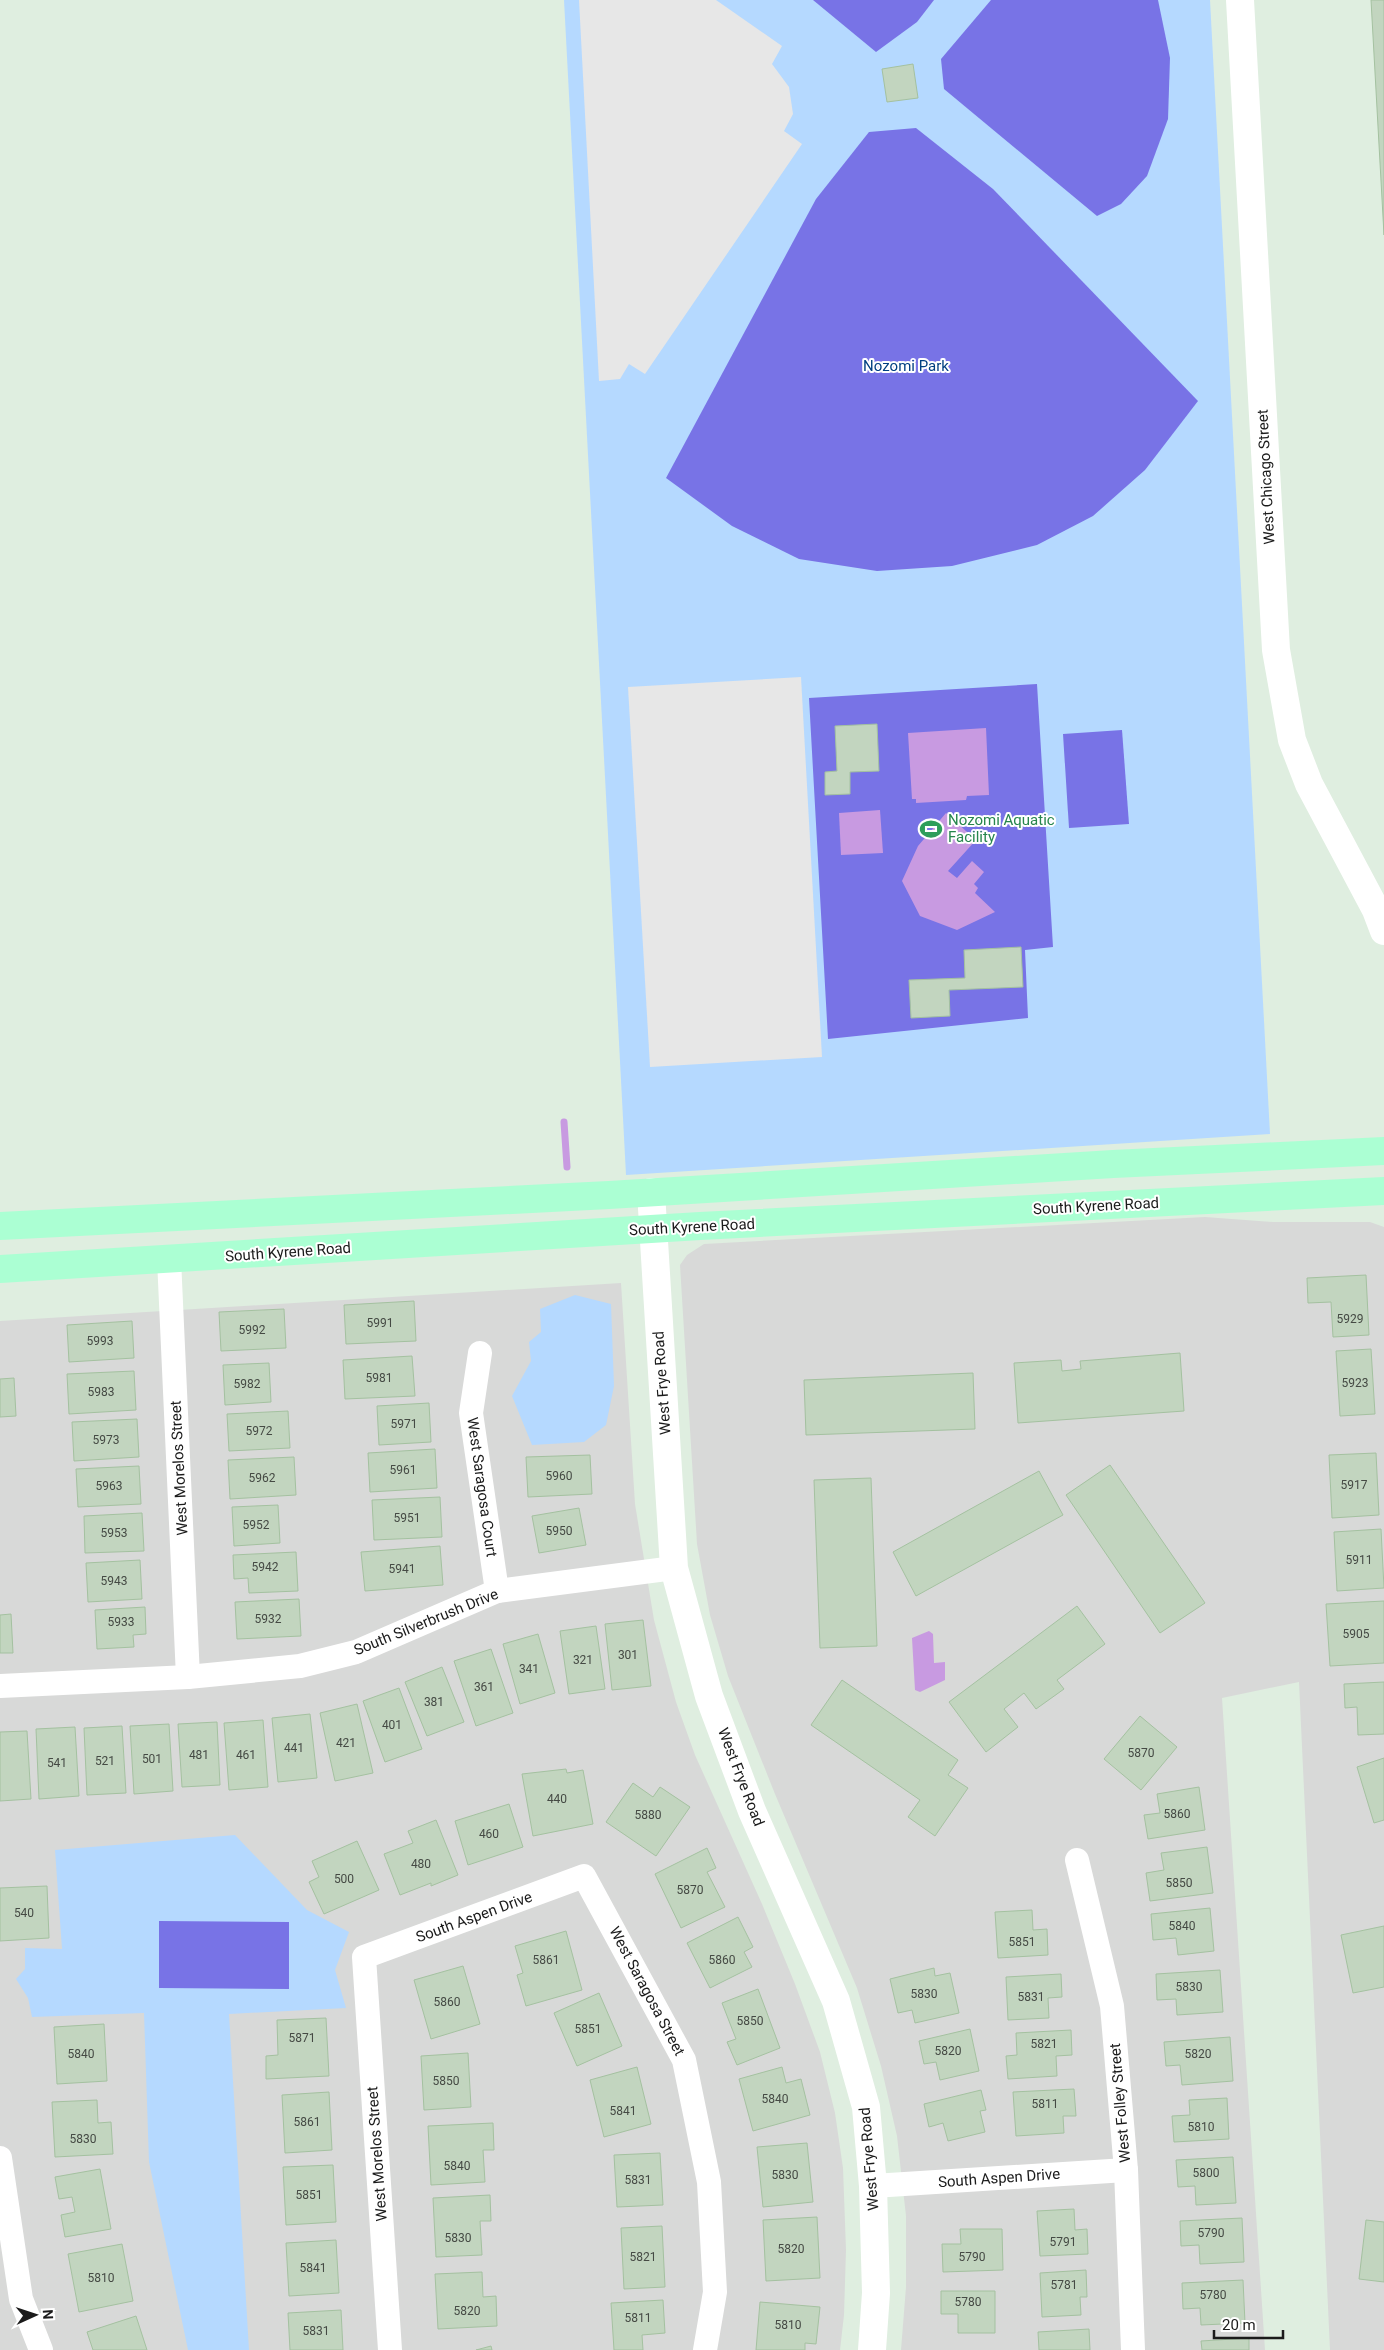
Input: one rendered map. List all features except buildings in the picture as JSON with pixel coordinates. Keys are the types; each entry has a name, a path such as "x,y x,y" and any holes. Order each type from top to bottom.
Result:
{"main road":[{"path":"0,1226 651,1192 1114,1164 1384,1151"},
{"name":"South Kyrene Road","path":"0,1269 652,1229 1384,1192"}],"street":[{"name":"West Chicago Street","path":"1240,0 1277,659 1292,740 1309,784 1376,910 1384,931"},
{"name":"West Frye Road","path":"651,1192 674,1568 709,1696 749,1802 836,2001 866,2107 873,2186 876,2293 872,2350"},
{"name":"West Morelos Street","path":"169,1259 188,1677"},
{"name":"West Saragosa Court","path":"480,1353 471,1413 498,1591"},
{"name":"South Silverbrush Drive","path":"0,1686 188,1677 300,1666 356,1652 498,1591 674,1568"},
{"name":"West Folley Street","path":"1077,1860 1112,2006 1126,2170 1133,2350"},
{"name":"South Aspen Drive","path":"364,1957 584,1876"},
{"name":"West Saragosa Street","path":"584,1876 684,2060 709,2182 715,2292 706,2350"},
{"name":"West Morelos Street","path":"364,1957 390,2350"},
{"path":"0,2158 22,2299 41,2350"},
{"name":"South Aspen Drive","path":"873,2186 1126,2170"}],"shaded area":[{"path":"579,0 716,0 782,46 772,64 789,87 793,114 784,131 802,144 645,374 629,364 620,379 599,381"},
{"path":"801,677 822,1057 650,1067 628,687"},
{"path":"986,728 989,795 967,796 966,800 916,803 916,799 912,799 908,733"},
{"path":"880,810 883,853 841,855 839,813"},
{"path":"946,813 976,840 948,871 957,878 972,861 984,872 974,884 978,888 975,893 995,912 957,930 920,916 902,881 918,846"},
{"path":"1205,1217 1273,1222 1370,1222 1384,1227 1384,2350 1330,2350 1299,1682 1222,1698 1265,2350 901,2350 906,2287 906,2216 897,2136 881,2066 857,1988 775,1794 728,1676 710,1615 697,1544 680,1265 687,1255 704,1244"},
{"path":"621,1283 635,1504 654,1620 676,1702 695,1755 762,1904 795,1984 820,2052 835,2113 843,2168 846,2250 844,2315 840,2350 0,2350 0,1321"},
{"path":"929,1631 933,1634 934,1663 945,1662 945,1680 920,1692 915,1690 912,1638"}],"green space":[{"name":"Nozomi Park","path":"564,0 1210,0 1270,1134 626,1175"},
{"path":"813,0 934,0 917,22 876,52"},
{"path":"991,0 1158,0 1170,58 1168,119 1147,176 1121,204 1097,216 944,89 941,59"},
{"path":"916,128 993,189 1198,401 1145,470 1093,516 1037,545 952,566 877,571 799,559 732,526 666,478 816,199 869,132"},
{"name":"Nozomi Aquatic Facility","path":"1037,684 1053,947 1025,950 1028,1018 828,1039 809,698"},
{"path":"1122,730 1129,824 1069,828 1063,734"},
{"path":"575,1295 611,1304 614,1386 606,1425 584,1442 532,1445 512,1396 531,1361 529,1342 541,1332 540,1309"},
{"path":"235,1835 307,1910 349,1932 335,1970 346,2008 229,2014 249,2350 188,2350 149,2162 144,2013 32,2017 28,1998 16,1979 25,1969 25,1948 62,1949 55,1850"},
{"path":"159,1921 289,1922 289,1989 159,1988"}],"waterway":[{"path":"564,1122 567,1167"}],"place":[{"name":"Nozomi Aquatic Facility","path":"931,829"}]}
